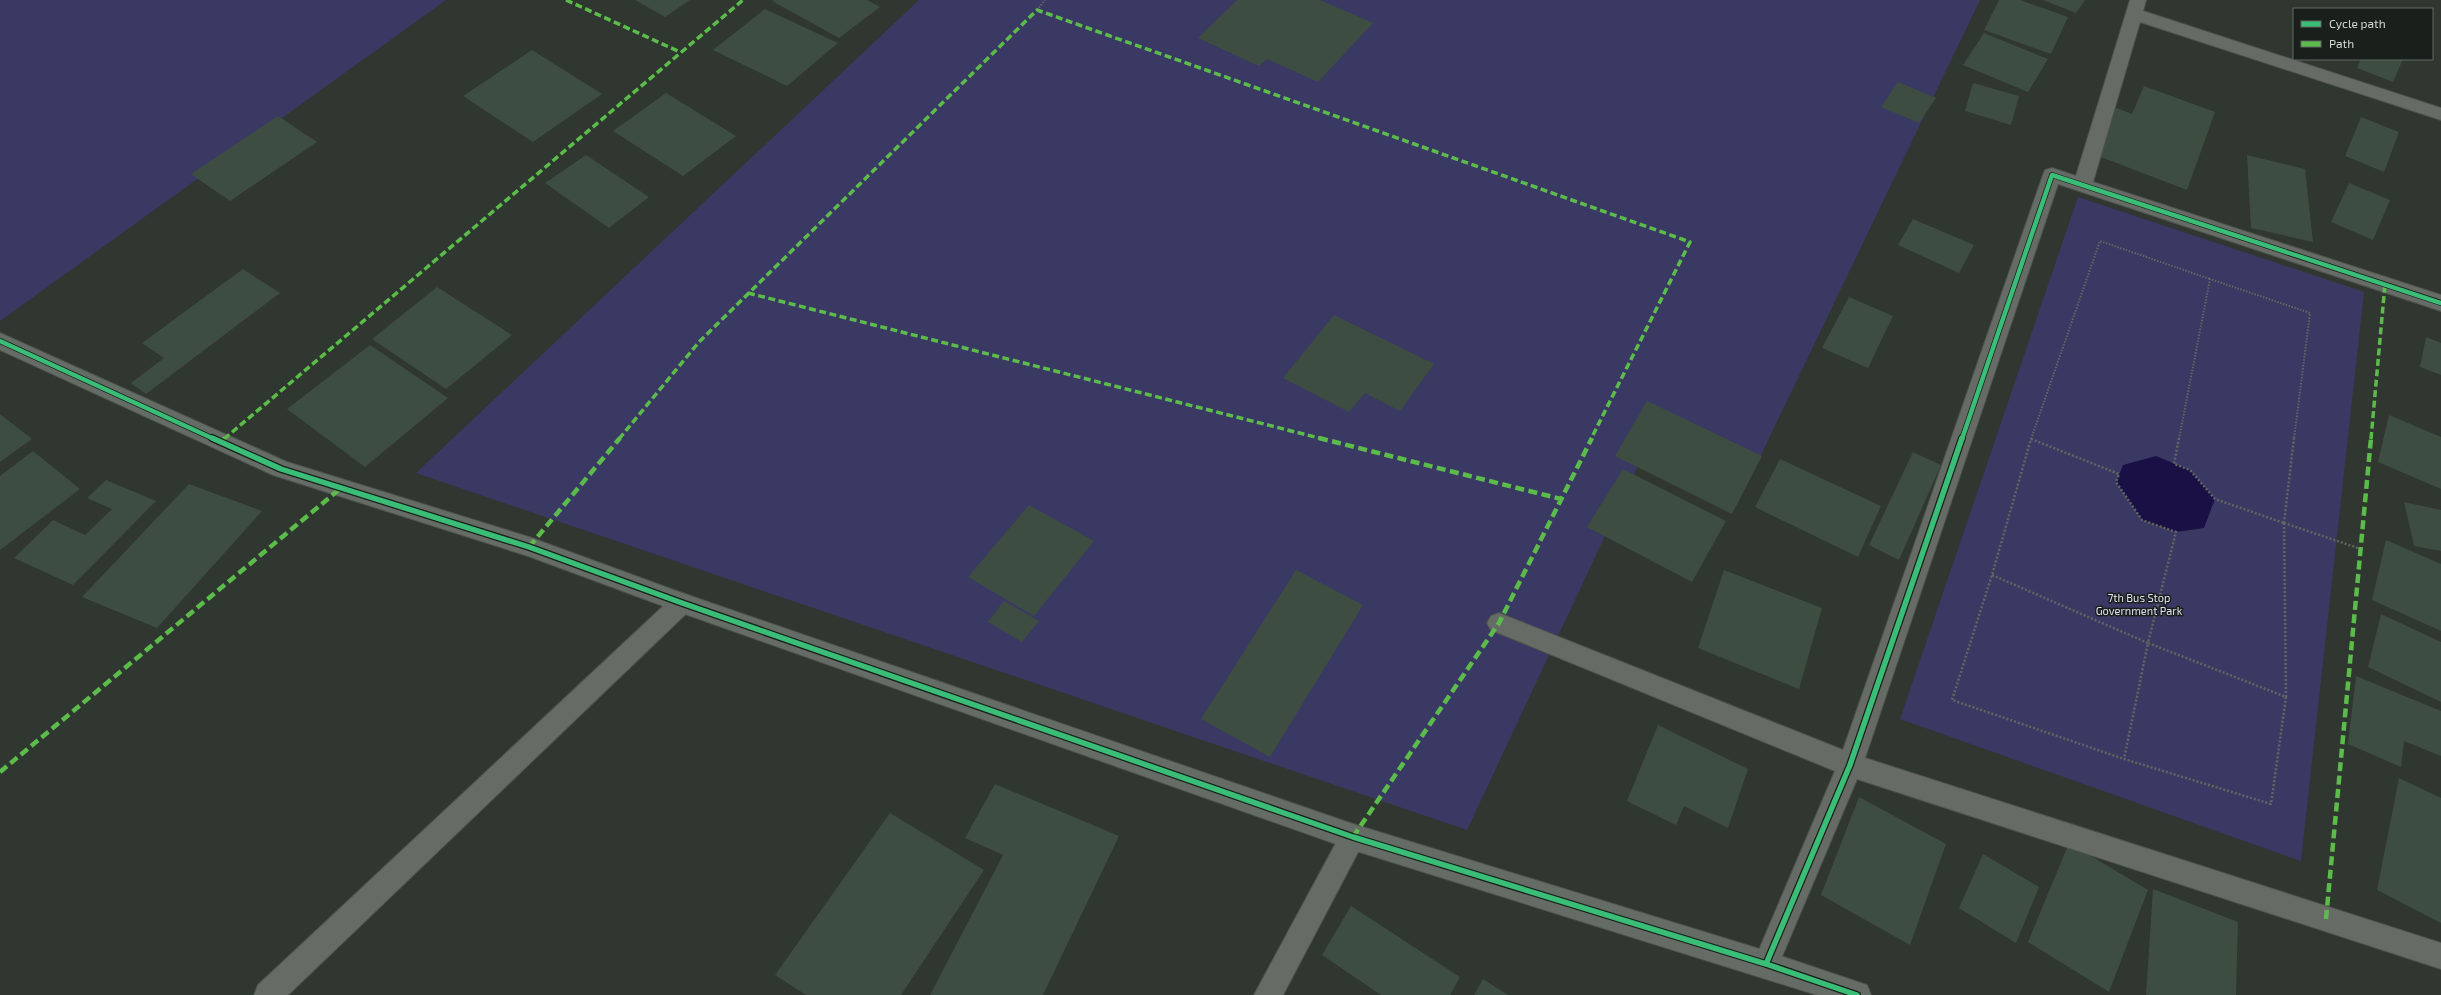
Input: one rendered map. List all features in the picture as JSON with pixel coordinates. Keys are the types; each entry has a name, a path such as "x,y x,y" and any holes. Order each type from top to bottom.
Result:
{"street":[{"path":"2083,185 2136,7 2441,114"},
{"path":"1766,964 1850,765 2052,175 2441,303"},
{"path":"0,341 281,469 529,547 682,603 1353,837 1766,964 1851,994"},
{"path":"268,995 682,603"},
{"path":"1499,623 1850,765 2441,956"},
{"path":"1268,995 1353,837"}],"path":[{"path":"1037,10 1045,0"},
{"path":"2100,241 2210,279 2310,313 2284,520 2286,697 2271,804 2124,759 1952,700 1992,575 2031,439 2100,241"},
{"path":"2210,279 2174,464 2190,470 2215,498 2284,520 2361,548"},
{"path":"2031,439 2119,474 2116,482 2142,520 2176,532 2148,643 2124,759"},
{"path":"1992,575 2148,643 2286,697"}],"green space":[{"path":"0,0 446,0 0,321"},
{"path":"919,0 1980,0 1759,459 1659,421 1467,830 416,473"},
{"name":"7th Bus Stop Government Park","path":"2078,197 2364,292 2301,861 1900,719"}],"shaded area":[{"path":"2156,456 2190,470 2215,499 2204,528 2176,532 2142,520 2116,482 2123,465"}],"building":[{"path":"635,0 690,0 665,17"},
{"path":"867,0 880,7 839,38 772,1"},
{"path":"1237,0 1320,0 1373,23 1318,82 1267,59 1259,66 1198,38"},
{"path":"1999,0 2020,0 2068,17 2051,54 1984,30"},
{"path":"2043,0 2085,0 2076,13"},
{"path":"765,9 838,43 787,86 713,50"},
{"path":"1984,33 2048,59 2028,92 1963,65"},
{"path":"532,50 602,94 533,142 463,96"},
{"path":"2361,60 2403,60 2393,82 2357,68"},
{"path":"1898,82 1936,98 1919,123 1881,107"},
{"path":"1973,83 2019,96 2011,125 1965,111"},
{"path":"2144,86 2215,112 2187,190 2093,154 2114,107 2132,114"},
{"path":"666,93 736,136 683,176 613,131"},
{"path":"278,116 317,142 230,201 191,174"},
{"path":"2361,117 2399,132 2384,172 2345,156"},
{"path":"586,155 649,197 609,228 545,183"},
{"path":"2247,155 2305,169 2313,242 2251,228"},
{"path":"2349,183 2390,200 2373,240 2331,222"},
{"path":"1913,219 1974,245 1959,273 1898,245"},
{"path":"243,269 280,293 146,394 131,383 164,358 142,343"},
{"path":"437,287 512,335 446,389 372,339"},
{"path":"1849,297 1893,316 1868,368 1822,348"},
{"path":"1334,315 1434,364 1400,411 1365,393 1349,412 1283,378"},
{"path":"2426,337 2441,343 2441,375 2420,367"},
{"path":"370,345 448,398 365,467 287,409"},
{"path":"1647,401 1762,456 1732,514 1615,456"},
{"path":"0,414 32,439 0,462"},
{"path":"2389,415 2441,437 2441,489 2378,462"},
{"path":"33,451 80,489 0,550 0,476"},
{"path":"1913,452 1941,465 1899,560 1869,545"},
{"path":"1780,459 1881,506 1858,557 1755,507"},
{"path":"1623,469 1726,521 1692,582 1587,527"},
{"path":"106,480 156,501 73,585 14,558 53,520 85,535 112,509 87,498"},
{"path":"189,484 262,511 157,628 82,597"},
{"path":"2404,502 2441,510 2441,551 2414,546"},
{"path":"1029,505 1094,541 1034,616 968,577"},
{"path":"2386,540 2441,564 2441,631 2372,600"},
{"path":"1296,570 1363,605 1270,757 1201,719"},
{"path":"1724,570 1822,608 1799,689 1698,648"},
{"path":"1004,601 1039,621 1022,642 988,622"},
{"path":"2381,614 2441,642 2441,702 2368,667"},
{"path":"2356,676 2441,711 2441,756 2404,741 2401,767 2348,744"},
{"path":"1658,725 1748,769 1728,828 1684,806 1676,825 1627,801"},
{"path":"2399,778 2441,798 2441,923 2377,890"},
{"path":"995,784 1119,836 1043,995 930,995 1003,855 965,838"},
{"path":"1859,797 1946,844 1910,945 1821,895"},
{"path":"890,813 984,870 901,995 806,995 775,975"},
{"path":"2069,843 2148,890 2109,992 2028,942"},
{"path":"1983,854 2039,887 2016,943 1959,908"},
{"path":"2153,889 2238,922 2236,995 2146,995"},
{"path":"1351,906 1460,977 1450,995 1381,995 1322,955"},
{"path":"1483,979 1508,995 1474,995"}],"marked path":[{"path":"566,0 680,52"},
{"path":"221,441 743,0"},
{"path":"529,547 699,342 1037,10 1690,242 1499,623 1353,837"},
{"path":"2326,919 2385,284"},
{"path":"748,293 1561,499"},
{"path":"0,772 341,488"}],"cycle path":[{"path":"1766,964 1850,765 2052,175 2441,303"},
{"path":"0,341 281,469 529,547 682,603 1353,837 1766,964 1857,995"}]}
